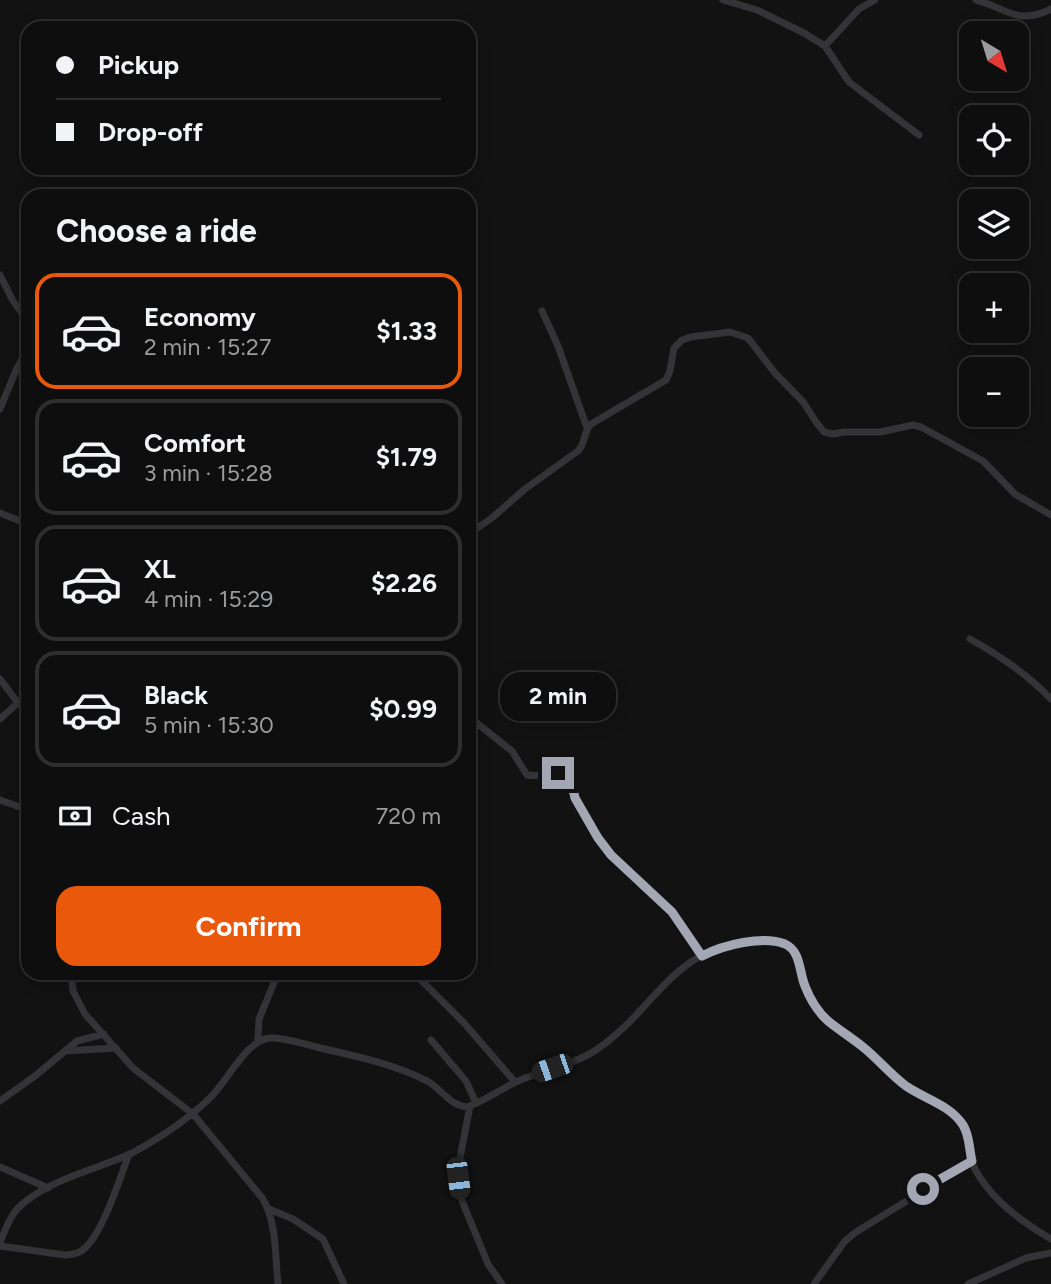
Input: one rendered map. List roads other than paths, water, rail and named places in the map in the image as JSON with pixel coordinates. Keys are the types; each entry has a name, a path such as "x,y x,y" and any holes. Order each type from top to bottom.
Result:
{"street":[{"path":"723,0 757,10 825,46 849,82 919,135"},
{"path":"825,46 859,9 875,0"},
{"path":"976,0 995,5 1005,13 1026,17 1051,9"},
{"path":"0,275 21,312"},
{"path":"476,528 582,447 587,428 558,346 542,312"},
{"path":"587,428 666,380 674,348 682,340 730,332 748,338 775,373 804,403 824,432 880,432 913,425 921,427 983,460 1015,494 1051,515"},
{"path":"0,409 21,361"},
{"path":"0,513 21,520"},
{"path":"970,639 996,653 1051,698"},
{"path":"0,679 18,703"},
{"path":"0,719 21,700"},
{"path":"476,722 512,751 527,775 568,774 575,798 598,838 611,855 672,912 702,956"},
{"path":"0,800 21,808"},
{"path":"258,1040 270,1037 289,1040 377,1062 427,1082 451,1103 466,1107 515,1082 581,1058 597,1049 634,1018 668,979 702,956 742,943 775,942 790,947 796,953 804,984 828,1021 865,1048 900,1081 942,1105 959,1120 968,1139 972,1161 993,1193 1016,1217 1051,1238"},
{"path":"71,980 78,1003 116,1048 145,1079 193,1114 263,1199 269,1209 278,1284"},
{"path":"130,1154 98,1229 84,1249 76,1254 65,1255 0,1244 3,1226 19,1208 48,1188 130,1154 193,1114 213,1096 258,1040 259,1019 275,980"},
{"path":"421,980 464,1023 515,1082"},
{"path":"0,1101 77,1041 104,1034"},
{"path":"431,1040 466,1080 473,1104 460,1158 460,1196 488,1264 502,1284"},
{"path":"63,1051 116,1048"},
{"path":"814,1284 845,1241 856,1232 972,1161"},
{"path":"0,1167 48,1188"},
{"path":"269,1209 293,1219 323,1239 344,1284"},
{"path":"968,1284 1026,1258 1051,1253"}]}
